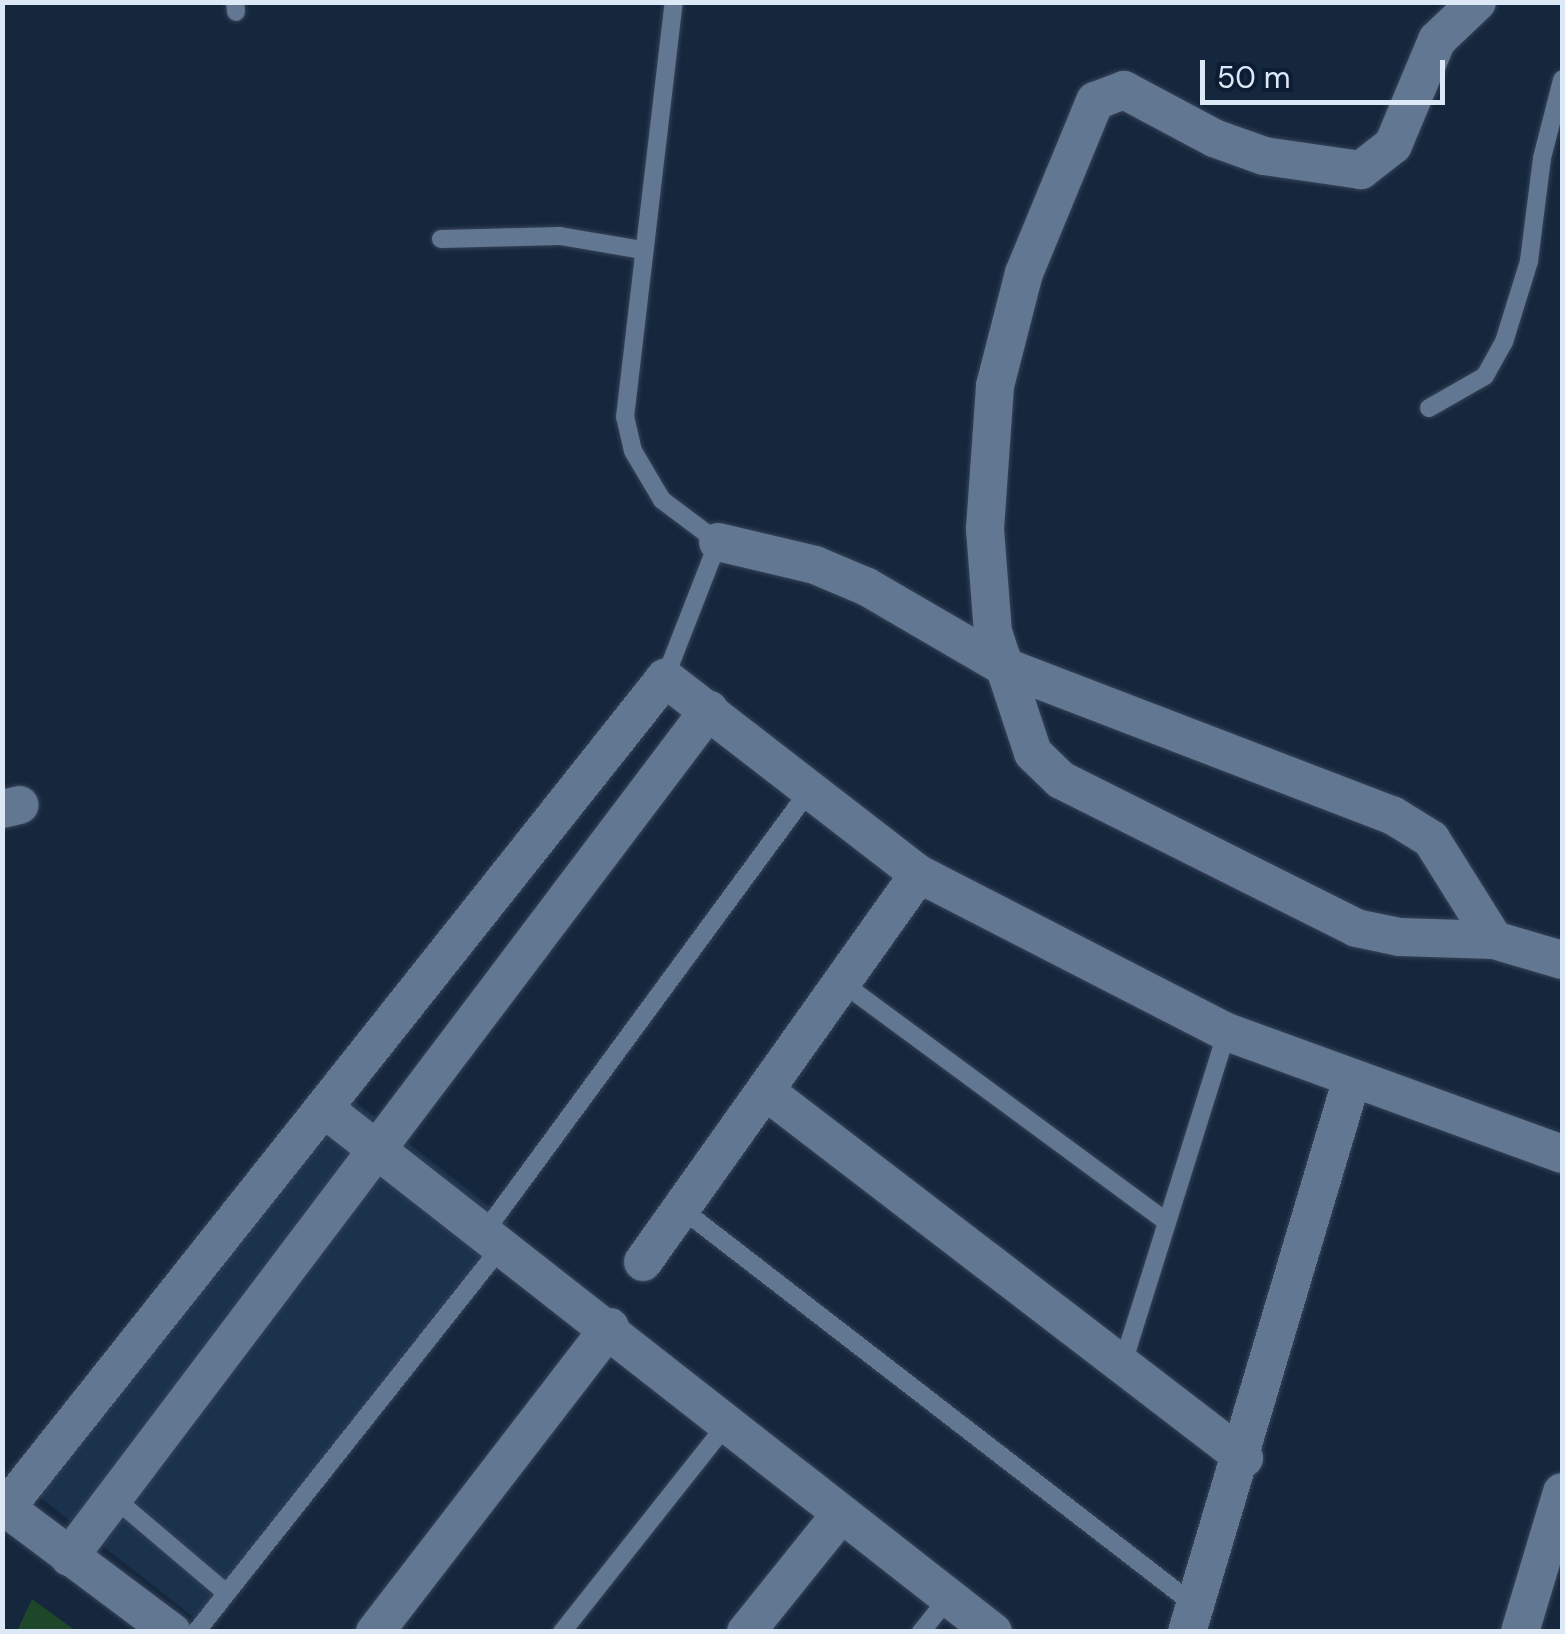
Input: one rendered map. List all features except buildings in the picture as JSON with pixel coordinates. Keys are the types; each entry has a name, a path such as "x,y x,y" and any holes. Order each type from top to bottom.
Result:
{"street":[{"path":"1478,2 1437,40 1393,145 1362,170 1264,156 1214,138 1124,90 1095,100 1024,273 995,386 985,529 993,632 1034,753 1062,780 1356,928 1400,937 1494,940 1562,960"},
{"path":"718,542 815,565 867,586 1003,666 1414,826 1431,839 1494,940"},
{"path":"172,1632 4,1506 326,1110 666,678 919,874 1226,1032 1351,1082 1562,1154"},
{"path":"69,1557 375,1146 709,710"},
{"path":"644,1262 768,1094 919,874"},
{"path":"1192,1619 1244,1458 1351,1082"},
{"path":"768,1094 1244,1458"},
{"path":"326,1110 610,1326 726,1424 992,1632"},
{"path":"375,1632 610,1326"},
{"path":"1520,1632 1562,1492"},
{"path":"746,1632 841,1514"}],"lane":[{"path":"666,678 718,542 662,500 633,450 625,380 674,2"},
{"path":"1429,408 1485,376 1504,342 1529,261 1542,158 1562,80"},
{"path":"441,239 560,236 643,250"},
{"path":"196,1632 495,1237 811,788"},
{"path":"844,984 1168,1222"},
{"path":"1124,1363 1226,1032"},
{"path":"683,1210 1192,1619"},
{"path":"562,1632 726,1424"},
{"path":"113,1497 225,1592"},
{"path":"921,1632 949,1597"}],"shaded area":[{"path":"347,1095 509,1222 198,1621 35,1494"}],"green space":[{"path":"32,1599 76,1631 17,1631"}]}
